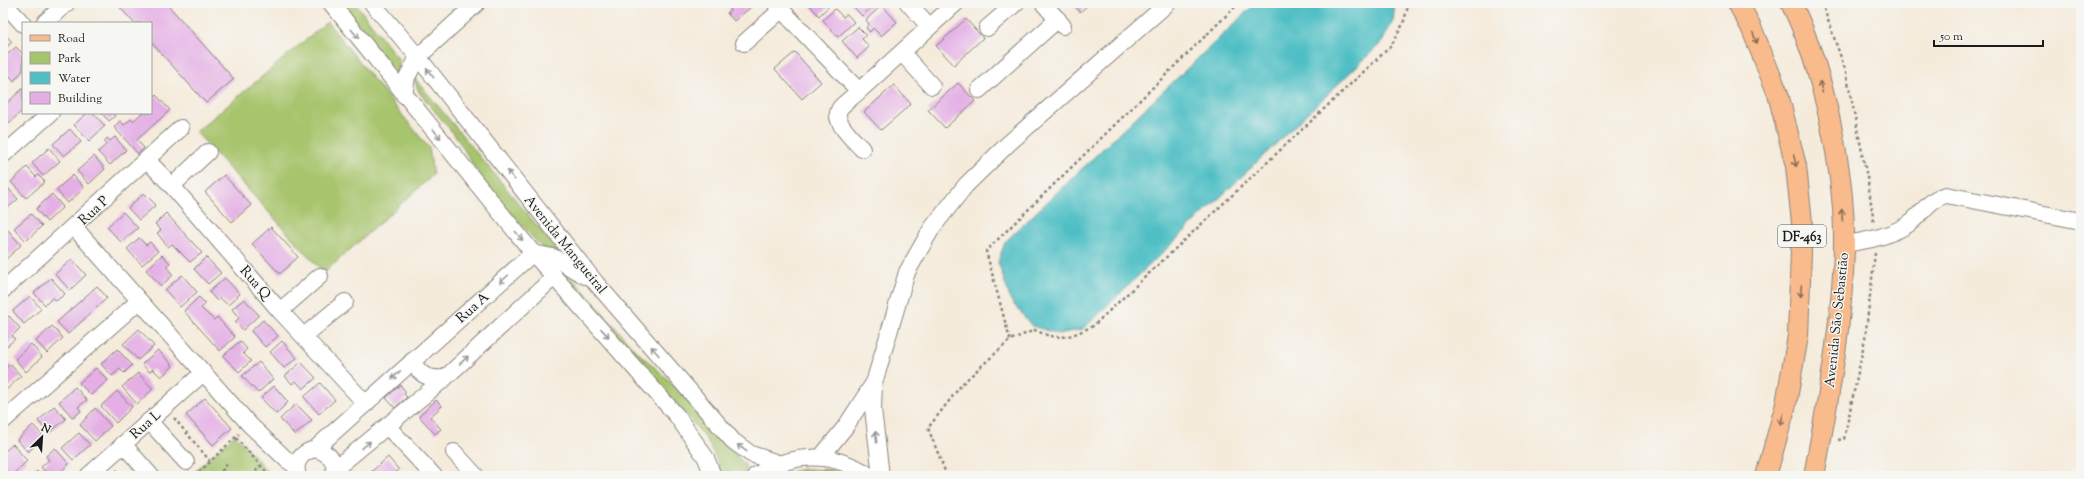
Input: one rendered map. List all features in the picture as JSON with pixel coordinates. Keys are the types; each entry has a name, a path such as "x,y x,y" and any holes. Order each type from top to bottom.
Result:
{"main road":[{"name":"DF-463","path":"1738,3 1751,27 1778,94 1796,166 1802,223 1798,336 1786,404 1766,476"},
{"name":"Avenida São Sebastião","path":"1791,3 1806,41 1820,83 1826,107 1839,169 1844,244 1839,319 1814,476"}],"street":[{"path":"4,3 22,23"},
{"path":"45,22 67,3"},
{"name":"Avenida Mangueiral","path":"331,3 533,253 678,416 706,458 713,476"},
{"name":"Avenida Mangueiral","path":"372,3 418,57 596,283 733,440 751,454 778,463"},
{"path":"404,95 407,77 418,57 477,3"},
{"path":"908,3 929,26"},
{"path":"862,149 838,121 840,109 902,53 929,26 956,3"},
{"path":"987,28 1016,3"},
{"path":"979,90 1060,23 1042,3"},
{"path":"881,476 872,409 874,383 907,272 932,228 966,185 1008,144 1168,3"},
{"path":"744,43 778,6 859,92"},
{"path":"902,53 932,86"},
{"path":"4,151 51,114"},
{"name":"Rua P","path":"3,290 181,128"},
{"path":"172,186 208,152"},
{"name":"Rua Q","path":"147,160 172,186 280,311 366,404"},
{"path":"1844,244 1875,239 1906,226 1916,218 1930,202 1938,197 1946,196 2081,221"},
{"path":"74,227 202,373 250,425 297,471"},
{"path":"533,253 558,260 596,283"},
{"name":"Rua A","path":"297,471 299,457 306,451 315,449 533,253"},
{"path":"280,311 320,276"},
{"path":"334,473 445,378 554,277"},
{"path":"3,422 139,301"},
{"path":"304,336 344,302"},
{"path":"412,361 417,370 425,376 432,379 445,378"},
{"name":"Rua L","path":"88,476 202,373"},
{"path":"821,457 850,420 874,383"},
{"path":"149,421 186,462"},
{"path":"388,427 434,476"},
{"path":"123,444 151,476"},
{"path":"315,449 325,452 333,459 334,473"},
{"path":"454,452 476,476"},
{"path":"754,476 778,463 799,458 821,457 854,465 870,476"}],"path":[{"path":"1010,340 986,251 1239,3"},
{"path":"947,476 928,428 963,383 1010,340 1035,330 1049,337 1070,337 1092,326 1391,46 1403,24 1409,3"},
{"path":"164,407 210,461"},
{"path":"194,476 250,425"},
{"path":"236,438 270,476"},
{"path":"218,476 226,464 230,467"},
{"path":"252,476 260,466"}],"green space":[{"path":"342,3 355,3 399,60 400,79"},
{"path":"327,22 429,148 433,175 324,273 196,132"},
{"path":"413,76 559,252 542,248 482,180 457,138 419,92"},
{"path":"553,262 563,269 576,282 634,349 671,382 745,465 746,470 740,476 722,476 717,460 705,437"},
{"path":"235,435 272,476 190,476"},
{"path":"802,469 831,470 847,476 778,476"}],"water":[{"path":"1256,3 1395,3 1393,21 1382,42 1083,329 1059,334 1032,326 1011,301 998,262 1005,242"}],"building":[{"path":"116,3 166,3 234,79 206,103 152,43 152,22 133,22"},
{"path":"724,3 747,3 751,7 734,21 727,13 731,10"},
{"path":"808,3 830,3 831,4 819,16"},
{"path":"850,3 876,3 862,16"},
{"path":"1072,3 1090,3 1080,12"},
{"path":"882,5 897,22 881,36 873,28 870,32 866,28 869,24 866,20"},
{"path":"835,9 843,17 847,14 854,22 838,37 823,20"},
{"path":"966,19 983,38 954,65 936,46"},
{"path":"858,27 866,35 862,39 869,47 857,58 842,41"},
{"path":"3,32 12,42 3,51"},
{"path":"16,47 22,53 22,71 14,81 3,67 3,58"},
{"path":"795,52 821,82 802,99 775,69"},
{"path":"958,83 975,101 945,128 928,110"},
{"path":"894,85 911,104 881,130 864,112"},
{"path":"22,89 22,111 9,123 3,116 3,107"},
{"path":"156,95 170,110 137,140 144,148 138,154 114,127 120,121 124,125 131,119 133,121 141,114 152,114 152,99"},
{"path":"86,114 94,114 105,126 89,141 74,125"},
{"path":"102,114 114,114 115,116 109,121"},
{"path":"70,129 81,142 64,156 53,144"},
{"path":"115,137 126,150 110,165 98,152 107,144 104,142 107,138 110,141"},
{"path":"49,148 60,161 43,176 32,163"},
{"path":"94,156 105,169 89,184 77,171"},
{"path":"27,167 36,177 38,175 45,182 26,198 11,182"},
{"path":"73,175 84,188 68,203 56,190"},
{"path":"224,175 251,205 232,222 205,192"},
{"path":"6,186 18,199 3,212 3,189"},
{"path":"144,193 156,205 139,220 128,208"},
{"path":"52,194 63,207 47,222 36,209"},
{"path":"123,212 138,228 121,242 107,227"},
{"path":"166,213 202,253 190,262 172,244 168,247 157,233 161,230 155,224"},
{"path":"31,214 42,226 26,241 14,228"},
{"path":"271,227 298,257 280,274 252,244"},
{"path":"7,229 21,245 5,260 3,258 3,232"},
{"path":"139,238 146,245 150,242 158,251 142,265 127,249"},
{"path":"162,255 170,263 166,266 173,275 161,286 146,270"},
{"path":"206,257 221,273 208,284 194,269"},
{"path":"72,259 86,275 70,290 55,274"},
{"path":"182,275 197,292 180,307 165,290"},
{"path":"51,278 65,294 56,301 53,297 45,305 34,293"},
{"path":"225,278 240,294 228,305 220,298 217,301 209,292"},
{"path":"97,286 107,298 68,334 57,322"},
{"path":"30,296 41,309 24,324 13,311"},
{"path":"199,297 206,304 201,308 214,320 217,317 235,337 220,351 184,311"},
{"path":"244,299 259,315 243,330 235,322 239,318 232,309"},
{"path":"9,316 20,328 12,336 15,339 7,346 3,342 3,321"},
{"path":"263,320 278,336 265,347 251,331"},
{"path":"52,326 63,338 47,353 36,341"},
{"path":"139,329 154,346 138,360 123,344"},
{"path":"240,341 247,349 243,353 251,361 239,372 223,356"},
{"path":"282,341 297,358 284,368 270,352"},
{"path":"31,344 42,357 26,372 15,359"},
{"path":"117,349 132,365 124,373 120,369 112,376 101,364"},
{"path":"158,350 173,366 161,377 153,369 149,372 142,364"},
{"path":"259,362 273,379 258,393 242,376"},
{"path":"301,362 316,378 303,389 296,381 292,384 285,376"},
{"path":"10,364 21,376 5,391 3,389 3,370"},
{"path":"96,368 108,380 91,395 79,383"},
{"path":"138,373 153,389 137,404 122,387"},
{"path":"320,383 335,400 319,414 304,397"},
{"path":"400,385 406,392 404,394 407,397 395,408 386,398"},
{"path":"274,386 288,402 276,414 261,398"},
{"path":"75,387 87,400 78,407 81,411 73,418 59,402"},
{"path":"117,391 132,407 116,423 101,406"},
{"path":"205,398 232,428 213,445 186,415"},
{"path":"436,400 442,406 430,417 441,429 435,434 419,416"},
{"path":"296,404 312,420 295,435 280,419"},
{"path":"54,406 66,419 49,433 38,421"},
{"path":"95,408 111,426 95,441 80,425"},
{"path":"33,425 44,437 28,452 17,440"},
{"path":"79,433 90,445 73,460 62,448"},
{"path":"13,444 27,461 11,476 3,466 3,453"},
{"path":"55,448 69,464 56,476 49,476 41,467 49,460 46,456"},
{"path":"388,457 399,470 392,476 374,476 371,472"},
{"path":"37,471 41,476 31,476"}]}
